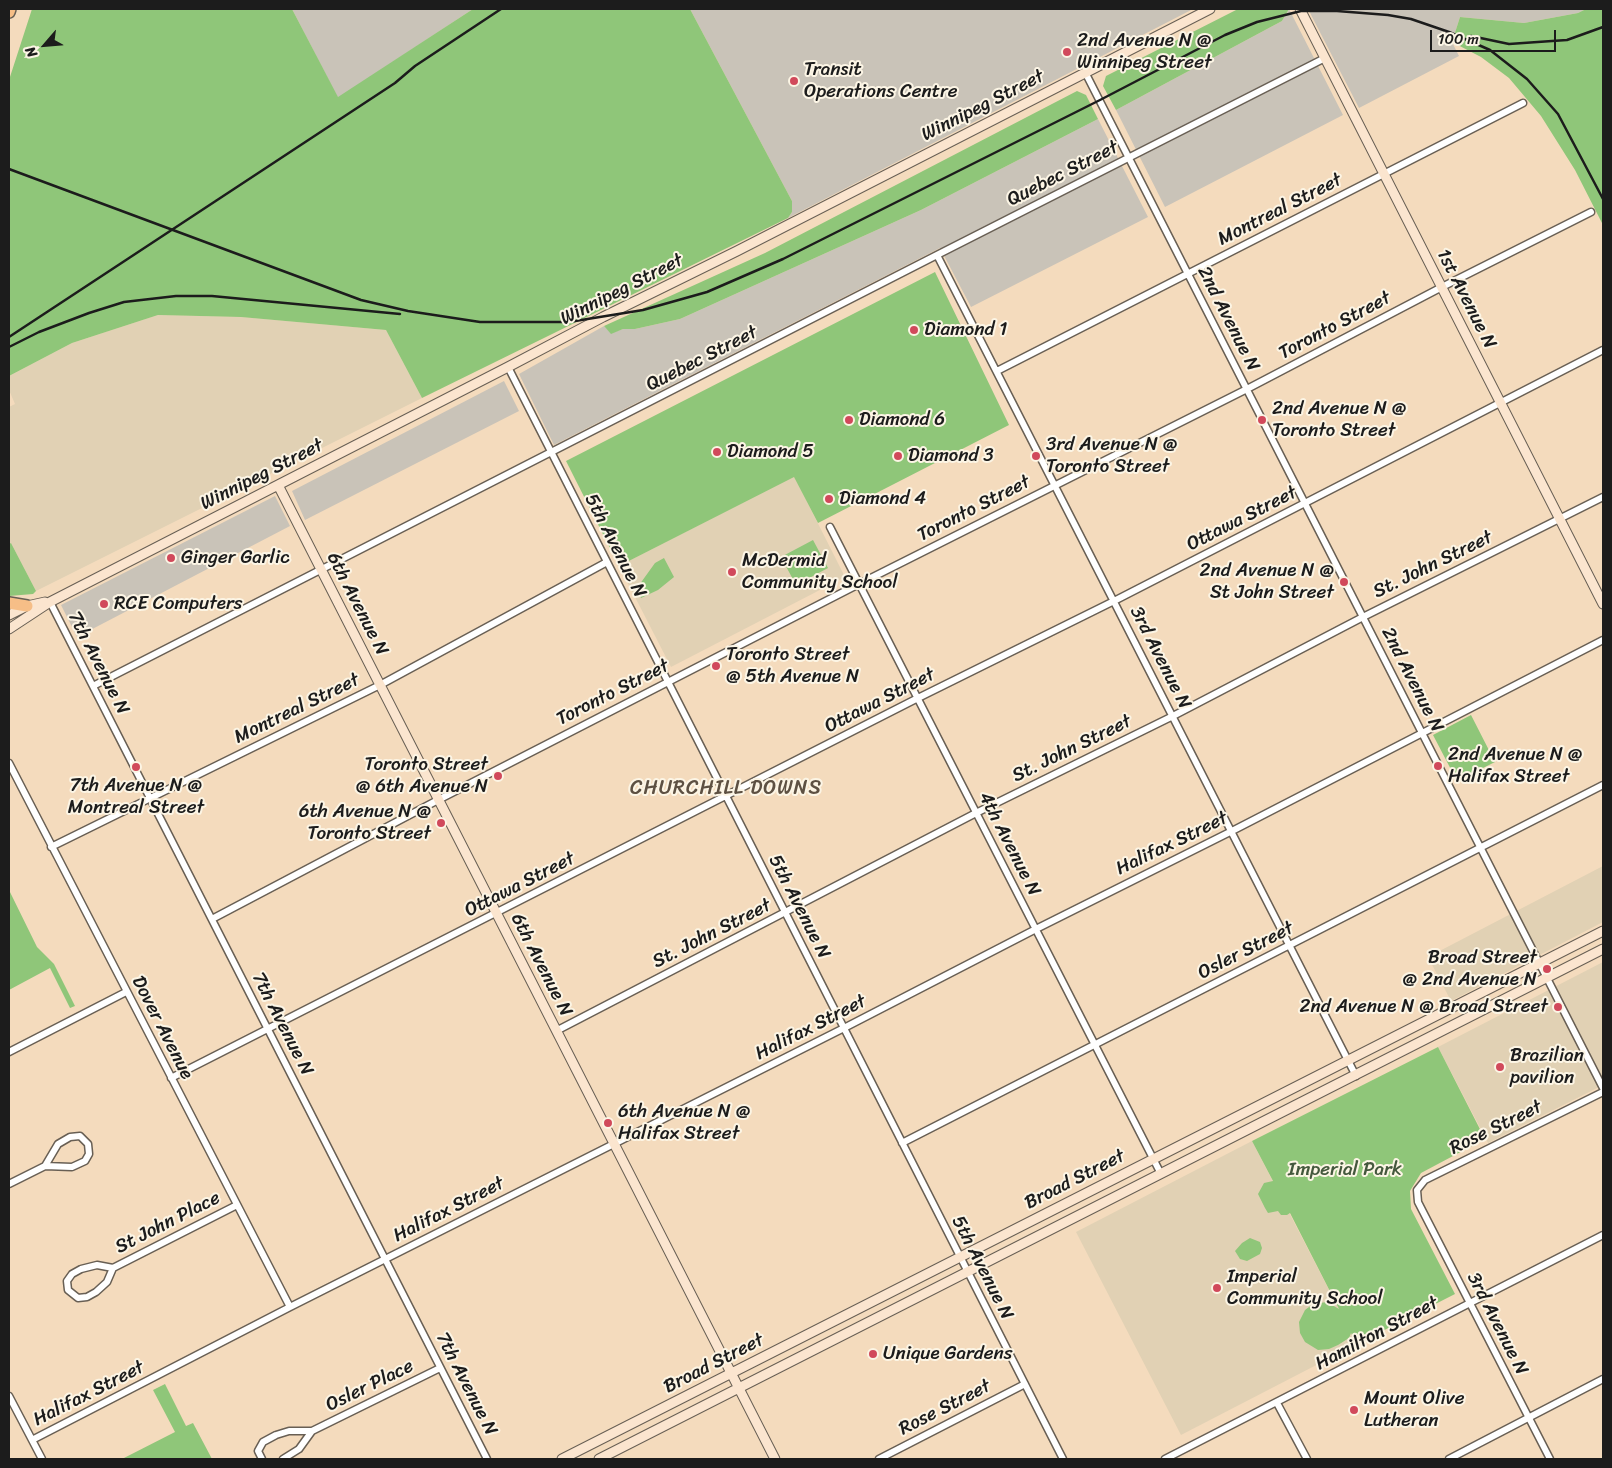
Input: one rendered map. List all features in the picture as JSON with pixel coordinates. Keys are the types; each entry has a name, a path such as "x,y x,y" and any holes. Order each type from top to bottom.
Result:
{"highway":[{"path":"9,603 27,606"}],"main road":[{"name":"Winnipeg Street","path":"9,629 50,602 603,317 737,251 1210,9"},
{"name":"1st Avenue N","path":"1300,9 1603,604"},
{"name":"6th Avenue N","path":"278,485 775,1459"},
{"name":"Winnipeg Street","path":"9,615 27,606 50,602"},
{"name":"Broad Street","path":"562,1459 1603,930"},
{"name":"Broad Street","path":"599,1459 1603,950"}],"street":[{"name":"Quebec Street","path":"93,686 1325,58"},
{"name":"2nd Avenue N","path":"1085,72 1603,1088"},
{"name":"Montreal Street","path":"997,371 1523,103"},
{"name":"Toronto Street","path":"212,919 438,800 859,584 1247,389 1591,212"},
{"name":"3rd Avenue N","path":"937,255 1356,1076"},
{"name":"Ottawa Street","path":"171,1078 918,698 1305,504 1603,350"},
{"name":"5th Avenue N","path":"508,367 1063,1459"},
{"name":"St. John Street","path":"556,1031 976,813 1173,716 1363,617 1603,497"},
{"name":"4th Avenue N","path":"830,526 1161,1174"},
{"name":"Montreal Street","path":"51,847 380,685 607,562"},
{"name":"7th Avenue N","path":"50,602 487,1459"},
{"name":"Halifax Street","path":"32,1440 290,1307 844,1028 1036,929 1232,832 1603,640"},
{"name":"Dover Avenue","path":"9,763 290,1307"},
{"name":"Osler Street","path":"902,1143 1603,785"},
{"path":"9,1052 126,992"},
{"name":"Rose Street","path":"1418,1202 1417,1190 1425,1180 1603,1092"},
{"path":"9,1184 45,1166 72,1167 85,1160 90,1154 88,1144 80,1136 70,1137 58,1144 45,1166"},
{"name":"3rd Avenue N","path":"1418,1202 1550,1459"},
{"name":"St John Place","path":"113,1268 107,1282 87,1297 78,1298 68,1290 67,1281 72,1274 81,1269 97,1265 113,1268 237,1205"},
{"name":"Hamilton Street","path":"1165,1459 1603,1235"},
{"name":"Osler Place","path":"262,1459 258,1451 263,1442 276,1435 289,1431 312,1431 440,1368"},
{"path":"1449,1459 1603,1379"},
{"name":"Rose Street","path":"879,1459 1024,1384"},
{"path":"9,1396 42,1459"},
{"path":"1277,1402 1307,1459"},
{"name":"Osler Place","path":"283,1459 299,1449 312,1431"}],"shaded area":[{"path":"292,9 473,9 338,98"},
{"path":"690,9 1193,9 788,218 792,212 792,201"},
{"path":"1289,9 1343,115 1165,207 1116,110 1282,21"},
{"path":"1308,9 1586,9 1578,13 1524,23 1460,17 1452,42 1459,56 1359,108"},
{"path":"1098,119 1148,217 971,307 940,248 554,445 519,374 604,326 611,333 623,329 635,329 680,319 921,210"},
{"path":"158,315 242,317 386,330 422,398 36,591 11,543 9,544 9,407 15,404 9,390 9,376 72,343"},
{"path":"504,381 519,411 305,520 292,491"},
{"name":"McDermid Community School","path":"794,476 845,577 671,667 619,566"},
{"path":"275,496 290,526 77,637 61,605"},
{"path":"1603,866 1603,922 1451,1001 1428,957"},
{"path":"1603,962 1603,1085 1488,1143 1438,1047"},
{"name":"Imperial Community School","path":"1252,1141 1357,1344 1181,1435 1076,1232"}],"green space":[{"path":"32,9 292,9 338,97 473,9 690,9 792,201 792,212 788,218 422,398 386,330 241,317 158,315 72,343 9,376 9,80"},
{"path":"1238,9 1289,9 1282,21 1116,110 1103,86 1106,76"},
{"path":"1586,9 1603,9 1603,225 1575,170 1541,116 1509,78 1481,57 1452,42 1460,17 1524,23 1578,13"},
{"path":"1077,91 1086,95 1098,119 921,210 680,319 635,329 623,329 611,334 604,326 765,253"},
{"path":"935,272 1009,425 818,523 794,477 619,566 566,461"},
{"path":"813,540 828,568 796,585 781,557"},
{"path":"11,543 36,591 33,594 9,596 9,544"},
{"path":"664,558 674,577 658,590 641,598 637,588 655,563"},
{"path":"1471,715 1495,762 1457,781 1433,735"},
{"path":"9,890 37,947 54,964 75,1006 70,1008 50,968 9,990"},
{"name":"Imperial Park","path":"1438,1047 1485,1139 1421,1173 1410,1191 1411,1209 1455,1294 1357,1344 1351,1333 1349,1338 1338,1345 1329,1349 1318,1350 1305,1342 1300,1333 1299,1322 1305,1310 1313,1304 1327,1302 1339,1309 1290,1213 1281,1215 1278,1211 1268,1213 1265,1208 1258,1194 1264,1183 1273,1181 1252,1141"},
{"path":"1250,1238 1260,1242 1262,1248 1260,1254 1247,1261 1240,1259 1235,1251"},
{"path":"165,1384 186,1426 193,1423 212,1459 122,1459 175,1432 153,1390"}],"railway":[{"path":"9,337 395,83 415,66 501,9"},
{"path":"9,169 361,300 408,311 480,322 569,322 643,310 707,292 783,259 1225,35 1257,22 1301,11 1337,11 1388,15 1411,19 1449,32 1490,50 1527,79 1558,114 1603,199"},
{"path":"1471,36 1509,44 1567,40 1603,27"},
{"path":"9,347 39,332 124,302 176,296 212,296 400,314"}],"place":[{"name":"2nd Avenue N @ Winnipeg Street","path":"1067,52"},
{"name":"Transit Operations Centre","path":"794,81"},
{"name":"Diamond 1","path":"914,330"},
{"name":"Diamond 6","path":"849,420"},
{"name":"2nd Avenue N @ Toronto Street","path":"1262,420"},
{"name":"Diamond 5","path":"717,452"},
{"name":"Diamond 3","path":"898,456"},
{"name":"3rd Avenue N @ Toronto Street","path":"1036,456"},
{"name":"Diamond 4","path":"829,499"},
{"name":"Ginger Garlic","path":"171,558"},
{"name":"McDermid Community School","path":"732,572"},
{"name":"2nd Avenue N @ St John Street","path":"1344,582"},
{"name":"RCE Computers","path":"104,604"},
{"name":"Toronto Street @ 5th Avenue N","path":"716,666"},
{"name":"2nd Avenue N @ Halifax Street","path":"1438,766"},
{"name":"7th Avenue N @ Montreal Street","path":"136,767"},
{"name":"Toronto Street @ 6th Avenue N","path":"498,776"},
{"name":"6th Avenue N @ Toronto Street","path":"441,823"},
{"name":"Broad Street @ 2nd Avenue N","path":"1547,969"},
{"name":"2nd Avenue N @ Broad Street","path":"1558,1007"},
{"name":"Brazilian pavilion","path":"1500,1067"},
{"name":"6th Avenue N @ Halifax Street","path":"608,1123"},
{"name":"Imperial Community School","path":"1217,1288"},
{"name":"Unique Gardens","path":"873,1354"},
{"name":"Mount Olive Lutheran","path":"1354,1410"}],"district":[{"name":"CHURCHILL DOWNS","path":"726,789"}]}
